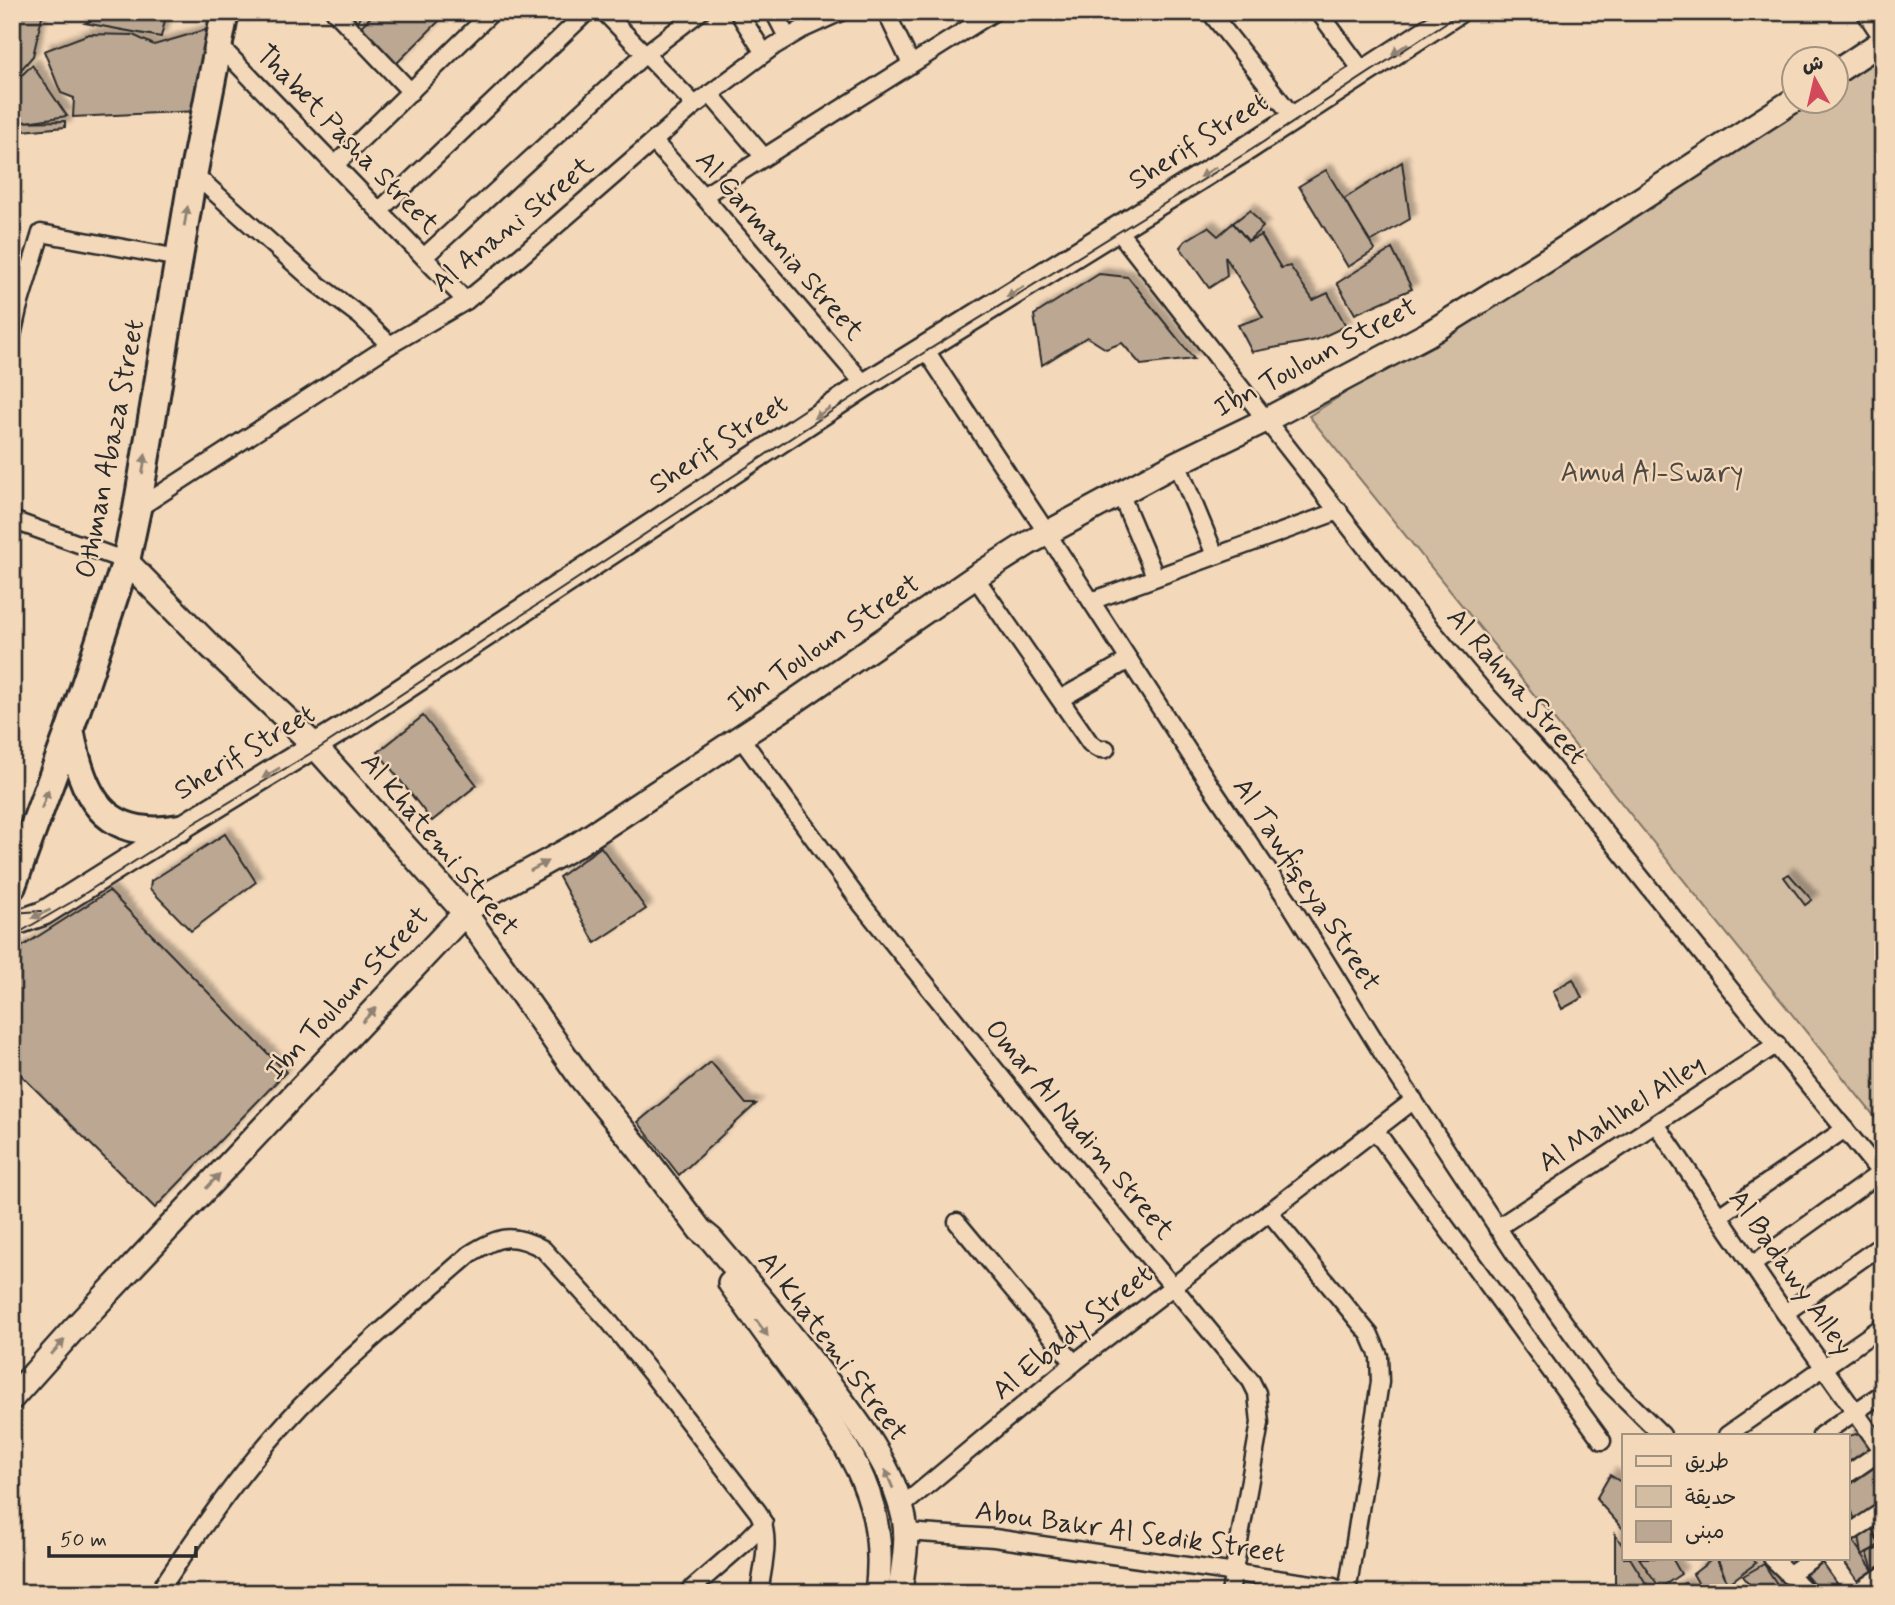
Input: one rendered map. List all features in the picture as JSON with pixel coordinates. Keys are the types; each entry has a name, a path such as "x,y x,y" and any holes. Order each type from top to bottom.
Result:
{"main road":[{"name":"Othman Abaza Street","path":"12,886 71,729 126,561 225,12"},
{"name":"Sherif Street","path":"12,922 44,914 315,746 865,386 1294,118 1448,15"},
{"path":"1850,62 1883,40"},
{"name":"Ibn Touloun Street","path":"12,1398 465,913 490,893 577,845 975,577 1047,533 1429,334 1780,109"},
{"name":"Al Khatemi Street","path":"126,561 315,746 465,913 580,1077 700,1230 711,1238 803,1349 861,1426 882,1461 901,1507 906,1532 900,1593"},
{"path":"71,729 83,780 93,800 108,816 128,827 148,831 180,828"},
{"name":"Al Khatemi Street","path":"700,1230 706,1250 837,1432 857,1465 873,1506 878,1532 880,1559 877,1593"}],"street":[{"path":"335,12 411,92"},
{"path":"335,165 492,12"},
{"path":"380,210 587,12"},
{"path":"604,12 695,105"},
{"path":"424,257 645,54 700,12"},
{"path":"738,12 764,53"},
{"path":"774,12 787,37"},
{"name":"Al Anani Street","path":"137,509 390,345 466,301 695,105 787,37 841,12"},
{"path":"886,12 911,64"},
{"path":"703,196 911,64 972,18 995,12"},
{"path":"1210,12 1294,118"},
{"path":"1319,12 1364,73"},
{"path":"1866,12 1883,40"},
{"name":"Thabet Pasha Street","path":"219,45 466,301"},
{"path":"710,94 764,157"},
{"name":"Al Garmania Street","path":"653,142 703,196 865,386"},
{"path":"194,173 316,283 360,316 390,345"},
{"name":"Al Rahma Street","path":"1116,228 1410,604 1483,691 1544,757 1882,1174"},
{"path":"12,336 41,233 179,258"},
{"name":"Al Tawfiqeya Street","path":"925,349 1289,901 1352,1006 1497,1228 1604,1378 1661,1434"},
{"path":"1177,463 1215,555"},
{"path":"1120,494 1155,576"},
{"path":"1091,601 1339,511"},
{"path":"12,520 126,561"},
{"path":"975,577 1090,743 1100,750 1106,749"},
{"path":"1060,699 1129,660"},
{"name":"Omar Al Nadim Street","path":"740,737 863,906 1055,1144 1243,1370 1257,1393 1260,1423 1230,1593"},
{"name":"Al Mahlhel Alley","path":"1497,1228 1777,1044"},
{"name":"Al Ebady Street","path":"901,1507 1074,1363 1414,1100"},
{"name":"Al Badawy Alley","path":"1656,1124 1883,1451"},
{"path":"1719,1216 1845,1129"},
{"path":"1374,1130 1602,1441"},
{"path":"1752,1265 1882,1174"},
{"path":"1269,1212 1370,1335 1379,1356 1380,1382 1346,1593"},
{"path":"957,1222 1074,1363"},
{"path":"158,1593 237,1479 324,1383 470,1254 499,1239 515,1237 543,1249 607,1319 758,1512 764,1524 766,1538 759,1593"},
{"path":"1785,1313 1883,1244"},
{"path":"1735,1433 1883,1326"},
{"path":"1822,1434 1883,1393"},
{"path":"1850,1473 1883,1451"},
{"path":"1850,1533 1883,1511"},
{"path":"687,1593 764,1524"},
{"name":"Abou Bakr Al Sedik Street","path":"906,1532 994,1538 1333,1587 1346,1593"},
{"path":"1774,1560 1808,1593"},
{"path":"1788,1575 1810,1560"},
{"path":"1831,1560 1856,1593 1883,1576"}],"green space":[{"name":"Amud Al-Swary","path":"1883,48 1883,1127 1309,416 1780,115 1850,116 1850,69"}],"building":[{"path":"19,12 43,12 33,56 12,80 12,19"},
{"path":"109,12 167,12 161,37 85,23"},
{"path":"347,12 365,12 355,24"},
{"path":"376,12 448,12 396,64 358,29"},
{"path":"205,30 219,45 199,111 73,117 74,98 61,93 44,51 89,34 133,35 154,45"},
{"path":"32,65 67,116 12,124 12,85"},
{"path":"65,121 65,127 12,132 12,122"},
{"path":"1402,162 1410,219 1370,242 1344,199"},
{"path":"1326,170 1375,250 1348,267 1299,186"},
{"path":"1250,210 1263,227 1248,241 1233,223"},
{"path":"1233,223 1248,241 1261,235 1281,268 1290,266 1313,300 1328,293 1346,326 1316,340 1252,352 1238,325 1263,317 1225,256 1227,276 1209,288 1180,247 1208,227 1218,236"},
{"path":"1392,249 1412,289 1355,314 1337,283"},
{"path":"1099,274 1128,277 1194,359 1141,365 1122,343 1106,349 1087,337 1042,365 1034,315"},
{"path":"423,716 477,785 432,821 378,752"},
{"path":"225,834 256,882 191,931 150,889 151,881"},
{"path":"601,847 646,909 595,943 559,877"},
{"path":"1789,874 1812,900 1805,905 1784,877"},
{"path":"109,891 286,1072 155,1208 12,1066 12,953"},
{"path":"1573,979 1582,998 1562,1009 1553,991"},
{"path":"711,1062 746,1104 756,1104 679,1175 638,1122"},
{"path":"1860,1433 1877,1454 1850,1464 1850,1436"},
{"path":"1878,1464 1883,1470 1883,1504 1856,1522 1850,1507 1850,1482"},
{"path":"1610,1475 1622,1483 1622,1528 1596,1499"},
{"path":"1872,1528 1879,1545 1862,1555 1859,1535"},
{"path":"1615,1534 1622,1545 1622,1560 1631,1560 1652,1593 1615,1593"},
{"path":"1853,1541 1874,1572 1856,1587 1838,1560 1850,1560 1850,1543"},
{"path":"1883,1547 1883,1567 1874,1572 1867,1552"},
{"path":"1640,1560 1673,1560 1681,1574 1660,1588"},
{"path":"1711,1560 1717,1560 1728,1584 1716,1593 1704,1593 1693,1574"},
{"path":"1718,1560 1754,1560 1756,1563 1728,1584"},
{"path":"1822,1560 1848,1591 1821,1593 1803,1572"},
{"path":"1764,1564 1779,1587 1771,1593 1756,1593 1743,1576"},
{"path":"1685,1583 1695,1593 1666,1593"}],"tram line":[{"path":"12,939 183,830 318,749 867,388 1251,150 1462,12"},
{"path":"12,913 41,911"}]}
